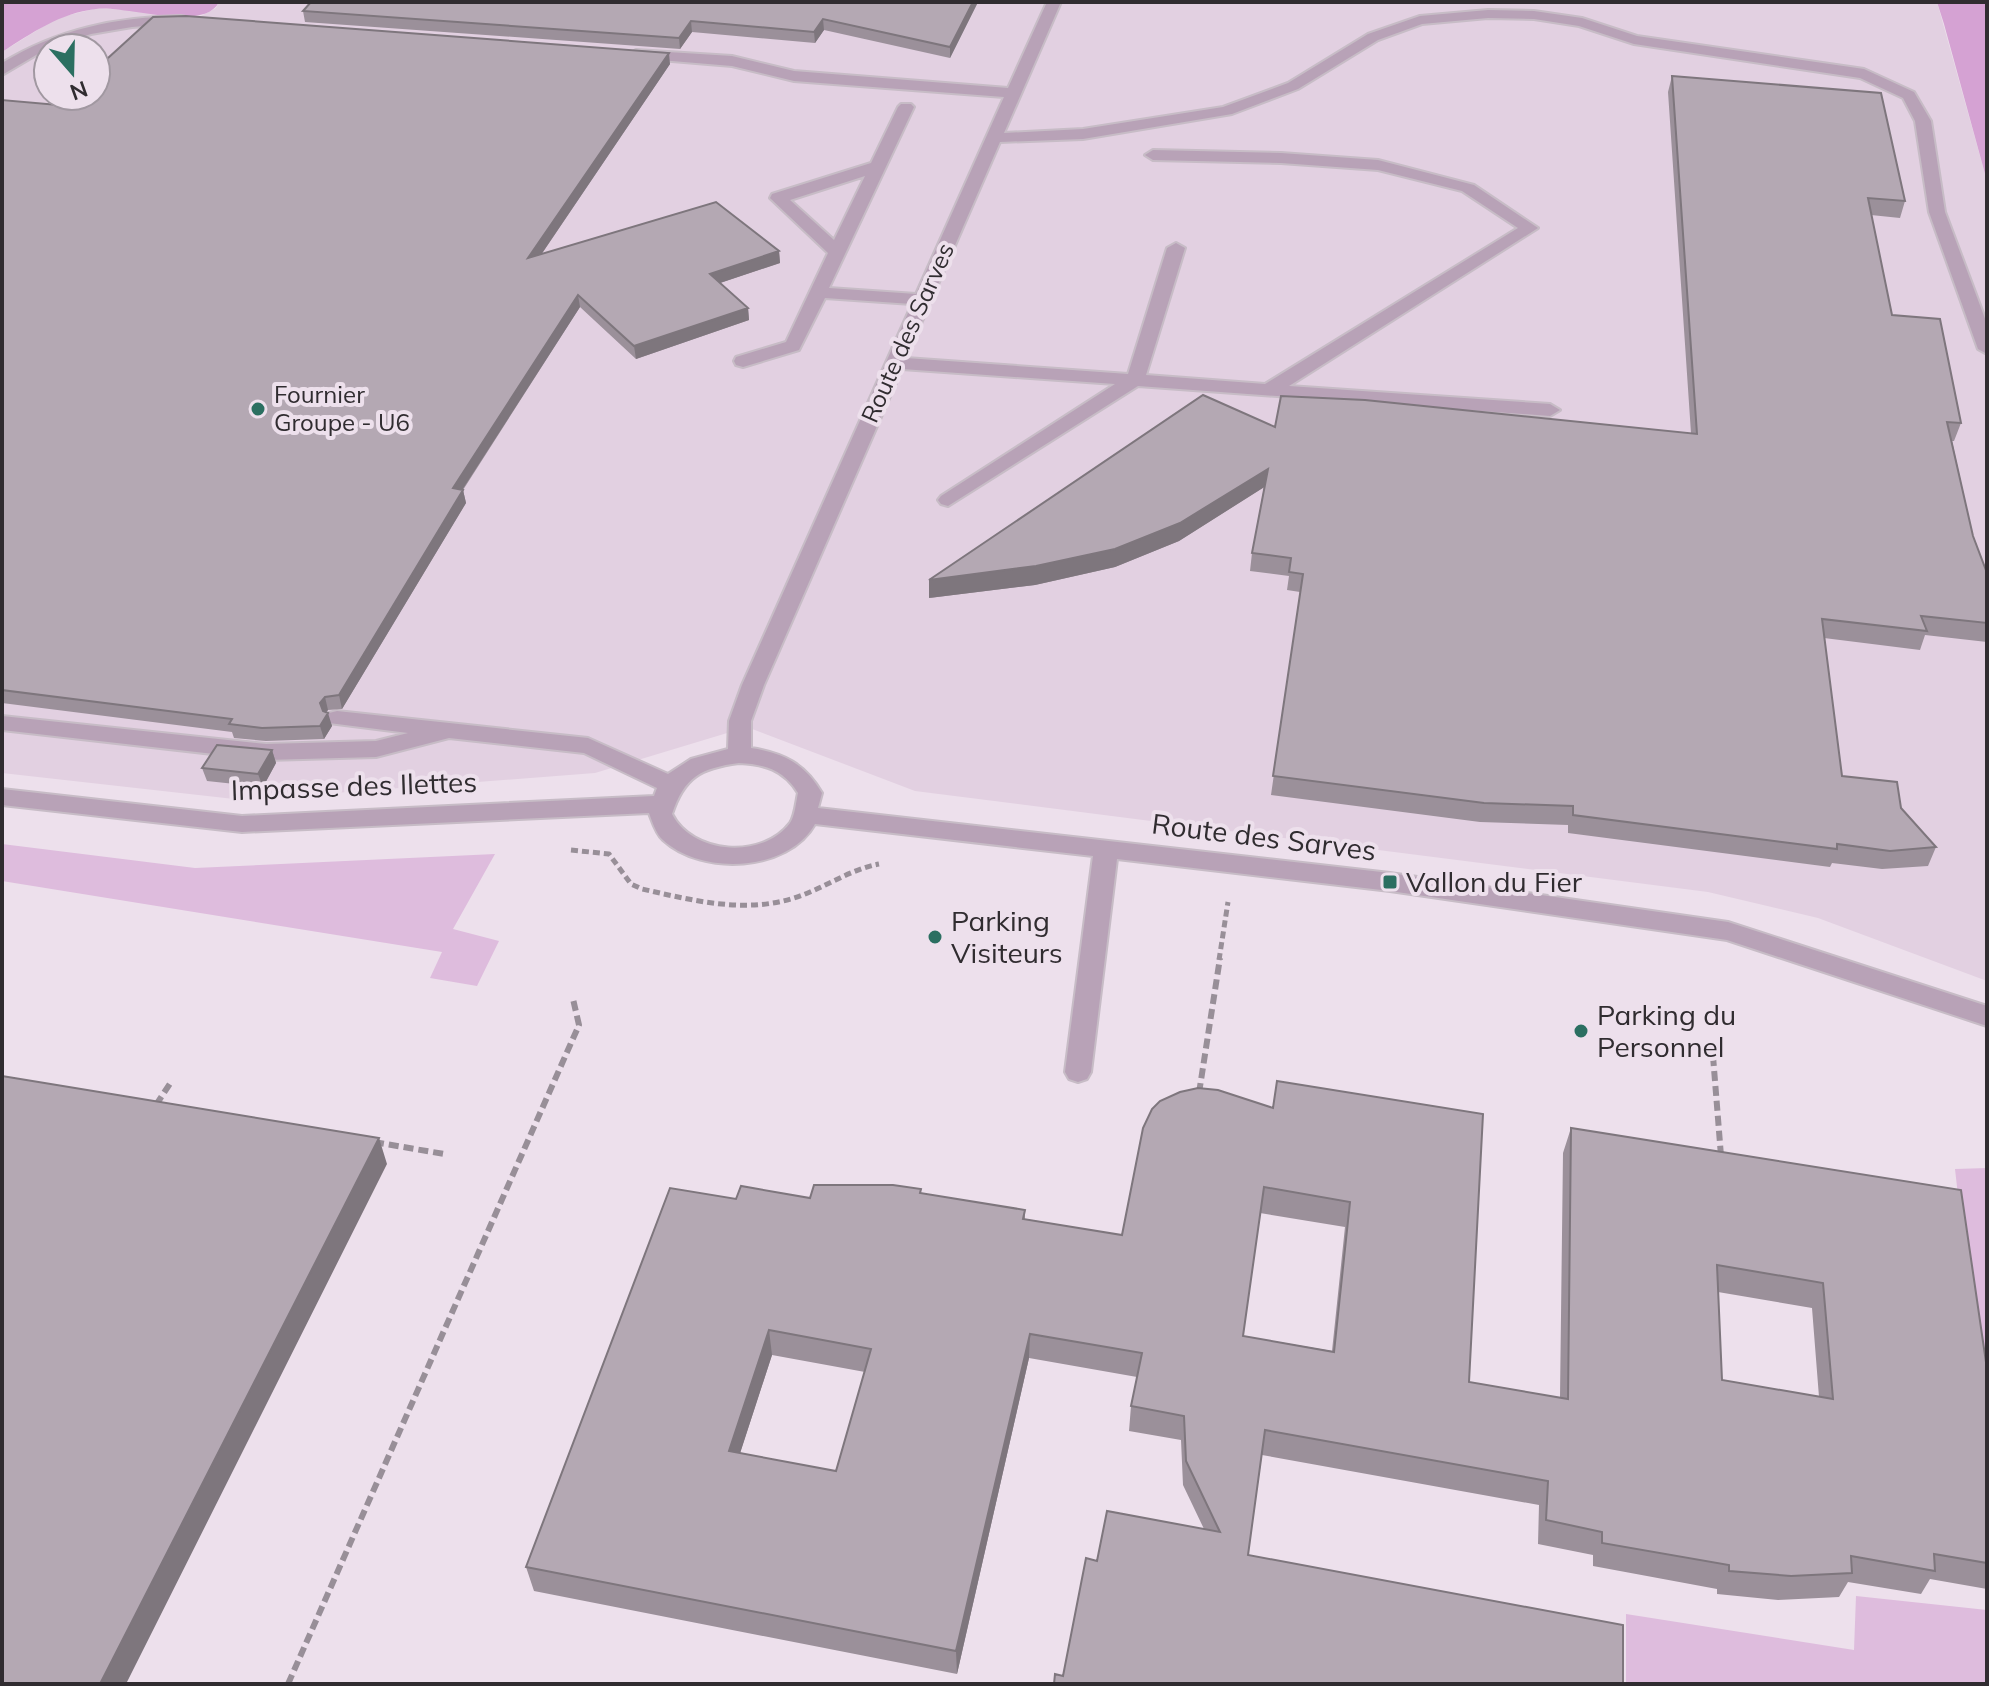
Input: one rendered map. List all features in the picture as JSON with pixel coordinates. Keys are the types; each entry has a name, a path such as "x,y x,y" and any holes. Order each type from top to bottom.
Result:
{"street":[{"name":"Route des Sarves","path":"739,755 740,721 753,685 1054,2"},
{"path":"994,138 1083,134 1226,111 1293,86 1373,37 1420,20 1488,14 1534,15 1582,22 1634,40 1864,74 1909,95 1923,121 1937,212 1987,349"},
{"path":"2,70 27,53 78,32 129,20 205,21"},
{"path":"624,53 732,61 794,76 1014,93"},
{"path":"743,361 793,346 906,107"},
{"path":"1153,155 1281,158 1378,165 1468,188 1530,228 1270,389"},
{"path":"837,252 778,198 876,167"},
{"path":"948,500 1136,379 1176,248"},
{"path":"818,292 923,300"},
{"path":"895,363 1550,410"},
{"path":"337,718 588,746 666,794"},
{"path":"2,723 266,752 376,749 455,729"},
{"path":"739,755 771,759 795,771 810,793 808,815 796,832 767,851 734,857 700,853 675,839 662,818 666,794 693,767 739,755"},
{"name":"Impasse des Ilettes","path":"2,797 242,824 666,794"},
{"name":"Route des Sarves","path":"808,815 1390,882 1728,931 1987,1016"},
{"path":"1078,1072 1106,850"}],"path":[{"path":"1198,1100 1233,864"},
{"path":"288,1684 579,1025 573,999"},
{"path":"1713,1056 1722,1162"},
{"path":"150,1115 171,1082"},
{"path":"155,1107 170,1109"},
{"path":"367,1141 444,1154"}],"shaded area":[{"path":"2,2 219,2 211,11 197,16 162,16 109,9 83,11 32,32 2,52"},
{"path":"219,2 1937,2 1987,181 1987,981 1818,918 1708,892 915,791 747,727 595,773 243,800 2,773 2,52 32,33 32,112 112,112 112,32 34,32 57,18 98,8 201,16 216,8"},
{"path":"1937,2 1987,2 1987,181 1944,24"},
{"path":"2,844 195,868 495,854 453,929 499,941 477,986 430,978 442,952 2,881"},
{"path":"1987,1168 1987,1450 1955,1169"},
{"path":"1856,1596 1987,1610 1987,1684 1626,1684 1626,1614 1854,1650"}],"building":[{"path":"311,2 973,2 950,47 823,19 814,32 691,21 679,38 303,11"},
{"name":"Fournier Groupe - U6","path":"186,16 669,53 528,258 716,202 779,251 710,274 748,308 634,346 578,295 453,488 463,490 339,695 325,697 320,703 323,711 328,713 320,726 262,728 229,724 232,719 2,690 2,100 32,103 32,112 112,112 112,54 153,17"},
{"path":"1672,76 1881,93 1905,201 1868,198 1892,315 1940,319 1961,423 1947,422 1973,536 1987,573 1987,623 1921,616 1927,631 1822,619 1842,776 1897,782 1901,808 1936,847 1890,851 1837,844 1837,849 1573,815 1573,806 1484,803 1273,776 1303,574 1289,572 1291,558 1252,553 1268,469 1180,523 1115,549 1036,566 929,580 1203,395 1275,427 1281,396 1365,400 1697,434"},
{"path":"217,745 272,750 258,774 202,768"},
{"path":"2,1076 379,1138 100,1684 2,1684"},
{"path":"1277,1081 1483,1114 1469,1382 1568,1399 1571,1128 1961,1190 1987,1369 1987,1563 1934,1554 1935,1571 1851,1556 1852,1573 1791,1576 1729,1571 1729,1565 1602,1543 1602,1532 1546,1520 1548,1481 1265,1430 1248,1555 1623,1625 1623,1684 1054,1684 1055,1674 1063,1676 1086,1558 1097,1561 1107,1511 1220,1532 1186,1461 1184,1416 1131,1406 1142,1353 1030,1334 956,1651 526,1567 670,1188 736,1199 741,1186 810,1198 814,1185 893,1185 921,1189 920,1193 1025,1210 1023,1219 1122,1235 1143,1128 1152,1109 1160,1101 1198,1088 1218,1090 1273,1108","holes":["1264,1187 1350,1202 1334,1352 1243,1336","1717,1265 1823,1283 1833,1399 1722,1380","769,1330 871,1349 836,1471 729,1451"]}],"place":[{"name":"Fournier Groupe - U6","path":"258,409"},
{"name":"Vallon du Fier","path":"1390,882"},
{"name":"Parking Visiteurs","path":"935,937"},
{"name":"Parking du Personnel","path":"1581,1031"}]}
